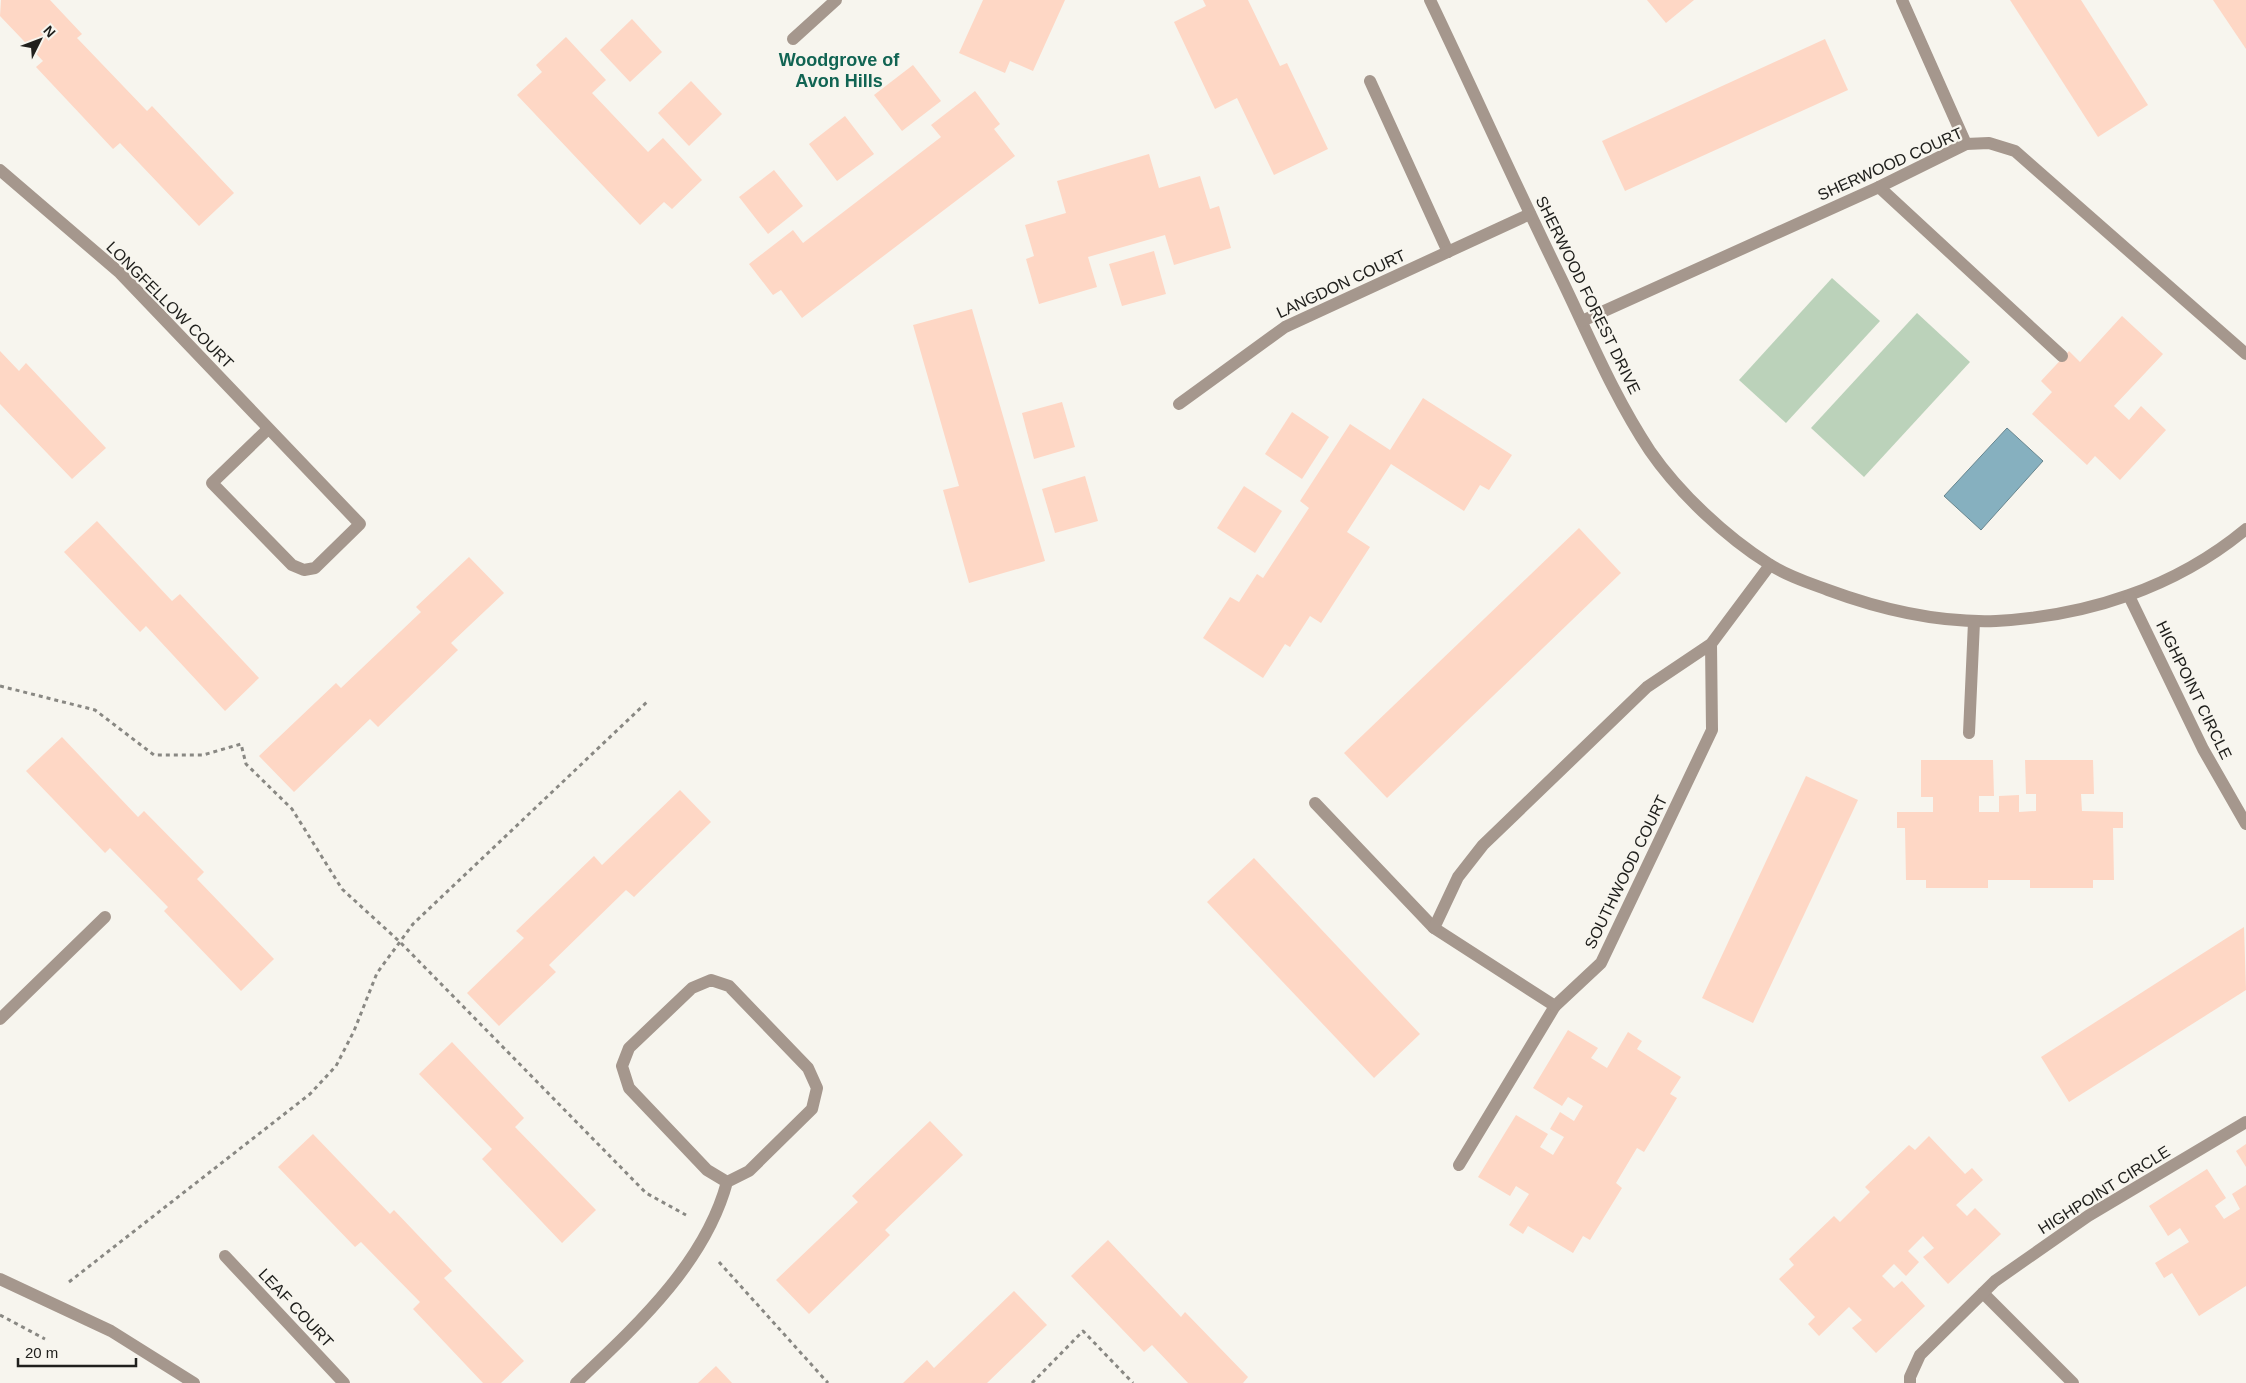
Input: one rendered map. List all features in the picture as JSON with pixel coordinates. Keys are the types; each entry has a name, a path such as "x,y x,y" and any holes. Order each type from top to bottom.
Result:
{"street":[{"path":"793,39 836,0"},
{"name":"SHERWOOD FOREST DRIVE","path":"1430,0 1530,214 1628,415 1652,453 1687,496 1770,565 1808,583 1889,610 1974,622 2027,619 2074,612 2129,596 2182,572 2208,557 2246,529"},
{"path":"1902,0 1966,144"},
{"path":"1370,81 1448,252"},
{"name":"SHERWOOD COURT","path":"1582,321 1879,187 1966,144 1989,143 2015,151 2246,354"},
{"name":"LONGFELLOW COURT","path":"0,170 120,274 360,524 315,568 304,570 292,565 212,483 268,429"},
{"path":"1879,187 2062,356"},
{"name":"LANGDON COURT","path":"1179,404 1285,327 1530,214"},
{"path":"1434,928 1458,877 1483,845 1648,687 1711,644 1770,565"},
{"name":"HIGHPOINT CIRCLE","path":"2129,596 2203,749 2246,824"},
{"path":"1969,733 1974,622"},
{"name":"SOUTHWOOD COURT","path":"1459,1165 1555,1006 1601,963 1712,730 1711,644"},
{"path":"1315,803 1434,928 1555,1006"},
{"path":"0,1019 105,917"},
{"path":"576,1383 646,1317 673,1284 722,1202 727,1182 749,1171 812,1108 817,1088 808,1068 729,986 711,980 692,988 629,1048 622,1066 629,1088 707,1170 727,1182"},
{"name":"HIGHPOINT CIRCLE","path":"1910,1383 1910,1377 1920,1355 1995,1281 2088,1216 2246,1122"},
{"name":"LEAF COURT","path":"225,1256 344,1383"},
{"path":"0,1279 111,1331 194,1383"},
{"path":"1984,1293 2073,1383"}],"path":[{"path":"0,686 95,710 154,755 203,755 241,744 246,764 292,810 342,889 400,942 646,1193 708,1227"},
{"path":"70,1282 310,1094 336,1066 354,1031 378,973 413,924 648,701"},
{"path":"700,1241 828,1383"},
{"path":"0,1315 45,1339"},
{"path":"1032,1383 1083,1332 1133,1383"}],"green space":[{"path":"1832,278 1880,321 1786,423 1739,380"},
{"path":"1917,313 1970,362 1864,477 1811,428"}],"water":[{"path":"2007,428 2043,461 1981,530 1944,496"}],"building":[{"path":"1,0 50,0 82,34 77,38 147,111 152,106 234,193 199,226 120,143 113,149 36,67 43,61 0,16"},
{"path":"983,0 1065,0 1033,71 1010,61 1005,73 959,53"},
{"path":"1203,0 1248,0 1280,66 1287,63 1328,149 1274,175 1237,98 1215,109 1174,22 1206,6"},
{"path":"1647,0 1694,0 1666,23"},
{"path":"2010,0 2081,0 2148,105 2098,137"},
{"path":"2213,0 2246,0 2246,49"},
{"path":"632,19 662,52 630,82 600,50"},
{"path":"566,37 606,80 592,93 648,152 663,138 702,180 672,209 664,202 640,225 517,95 542,72 536,65"},
{"path":"1825,39 1848,90 1625,191 1602,141"},
{"path":"913,65 941,101 902,131 874,95"},
{"path":"691,81 722,114 689,146 658,113"},
{"path":"975,91 1000,124 994,129 1015,156 802,318 781,290 773,295 749,264 793,230 803,243 941,137 931,125"},
{"path":"845,116 874,154 837,181 809,144"},
{"path":"1149,154 1159,188 1200,176 1210,209 1219,206 1231,248 1174,265 1165,235 1088,257 1097,287 1039,304 1026,259 1034,256 1025,225 1066,213 1057,181"},
{"path":"774,170 803,206 768,234 739,197"},
{"path":"1154,251 1166,294 1122,306 1109,264"},
{"path":"972,309 1045,561 969,583 943,490 959,486 913,325"},
{"path":"2122,316 2163,354 2114,406 2129,420 2141,406 2166,430 2120,480 2095,456 2087,465 2032,414 2052,392 2041,381 2069,351 2080,362"},
{"path":"0,351 19,371 26,363 106,448 72,479 0,404"},
{"path":"1423,398 1512,455 1489,490 1480,485 1464,511 1391,464 1347,532 1370,547 1321,623 1310,616 1290,647 1285,644 1263,678 1203,638 1230,597 1239,602 1257,574 1263,578 1309,508 1300,501 1350,424 1390,450"},
{"path":"1062,402 1075,447 1034,459 1022,413"},
{"path":"1292,412 1329,437 1302,479 1265,454"},
{"path":"1085,476 1098,521 1055,533 1042,489"},
{"path":"1244,486 1282,511 1255,553 1217,528"},
{"path":"97,521 172,601 180,594 259,678 225,711 146,626 140,632 64,552"},
{"path":"1579,528 1621,573 1387,798 1344,753"},
{"path":"469,557 504,593 451,643 458,650 378,727 370,719 294,792 259,756 336,683 341,688 421,612 416,607"},
{"path":"62,737 138,817 144,811 204,872 197,879 274,959 241,991 164,911 168,907 110,848 105,853 26,771"},
{"path":"1921,760 1993,760 1994,796 1979,796 1979,812 1999,812 1999,796 2019,795 2019,812 2036,811 2036,794 2026,794 2025,760 2093,760 2094,794 2081,794 2082,811 2123,812 2123,828 2113,828 2114,880 2093,880 2093,888 2030,888 2030,880 1988,880 1988,888 1926,888 1926,880 1906,880 1905,828 1897,828 1897,812 1933,812 1933,797 1921,797"},
{"path":"1806,776 1858,800 1753,1023 1702,998"},
{"path":"680,790 711,822 634,897 626,890 549,965 556,972 499,1026 467,993 524,938 516,931 594,856 602,865"},
{"path":"1254,858 1420,1034 1374,1078 1207,902"},
{"path":"2244,927 2246,990 2069,1102 2041,1057"},
{"path":"1568,1030 1598,1048 1591,1058 1607,1068 1628,1032 1642,1041 1637,1049 1681,1077 1670,1094 1677,1098 1644,1152 1637,1148 1616,1183 1622,1188 1590,1240 1583,1236 1573,1253 1528,1226 1523,1234 1509,1225 1529,1194 1516,1186 1510,1196 1478,1177 1516,1115 1548,1134 1540,1147 1553,1155 1564,1137 1550,1129 1560,1112 1574,1121 1583,1106 1568,1097 1562,1106 1533,1088"},
{"path":"452,1042 524,1118 515,1127 596,1210 562,1243 482,1159 492,1149 419,1074"},
{"path":"930,1121 963,1155 885,1230 890,1235 809,1314 776,1280 858,1202 852,1196"},
{"path":"313,1134 390,1214 394,1210 452,1271 444,1278 524,1361 501,1383 483,1383 413,1309 420,1302 361,1242 355,1247 278,1167"},
{"path":"1929,1136 1965,1174 1972,1168 1983,1180 1956,1205 1967,1216 1975,1208 2001,1234 1948,1284 1923,1257 1934,1248 1923,1236 1908,1251 1919,1262 1906,1276 1894,1264 1882,1276 1894,1288 1902,1281 1925,1306 1876,1353 1852,1328 1862,1320 1849,1307 1819,1336 1808,1324 1815,1317 1779,1279 1794,1265 1789,1259 1834,1216 1840,1222 1870,1192 1865,1187 1909,1145 1915,1150"},
{"path":"2246,1144 2246,1167 2236,1151"},
{"path":"2207,1169 2226,1198 2215,1206 2224,1219 2240,1209 2232,1194 2246,1185 2246,1286 2199,1316 2172,1273 2164,1278 2155,1263 2189,1242 2180,1228 2168,1236 2149,1206"},
{"path":"1108,1240 1181,1317 1185,1312 1248,1377 1243,1383 1188,1383 1152,1345 1144,1352 1071,1276"},
{"path":"1014,1291 1047,1325 987,1383 903,1383 927,1360 934,1368"},
{"path":"716,1366 732,1383 698,1383"}],"district":[{"name":"Woodgrove of Avon Hills","path":"839,70"}]}
